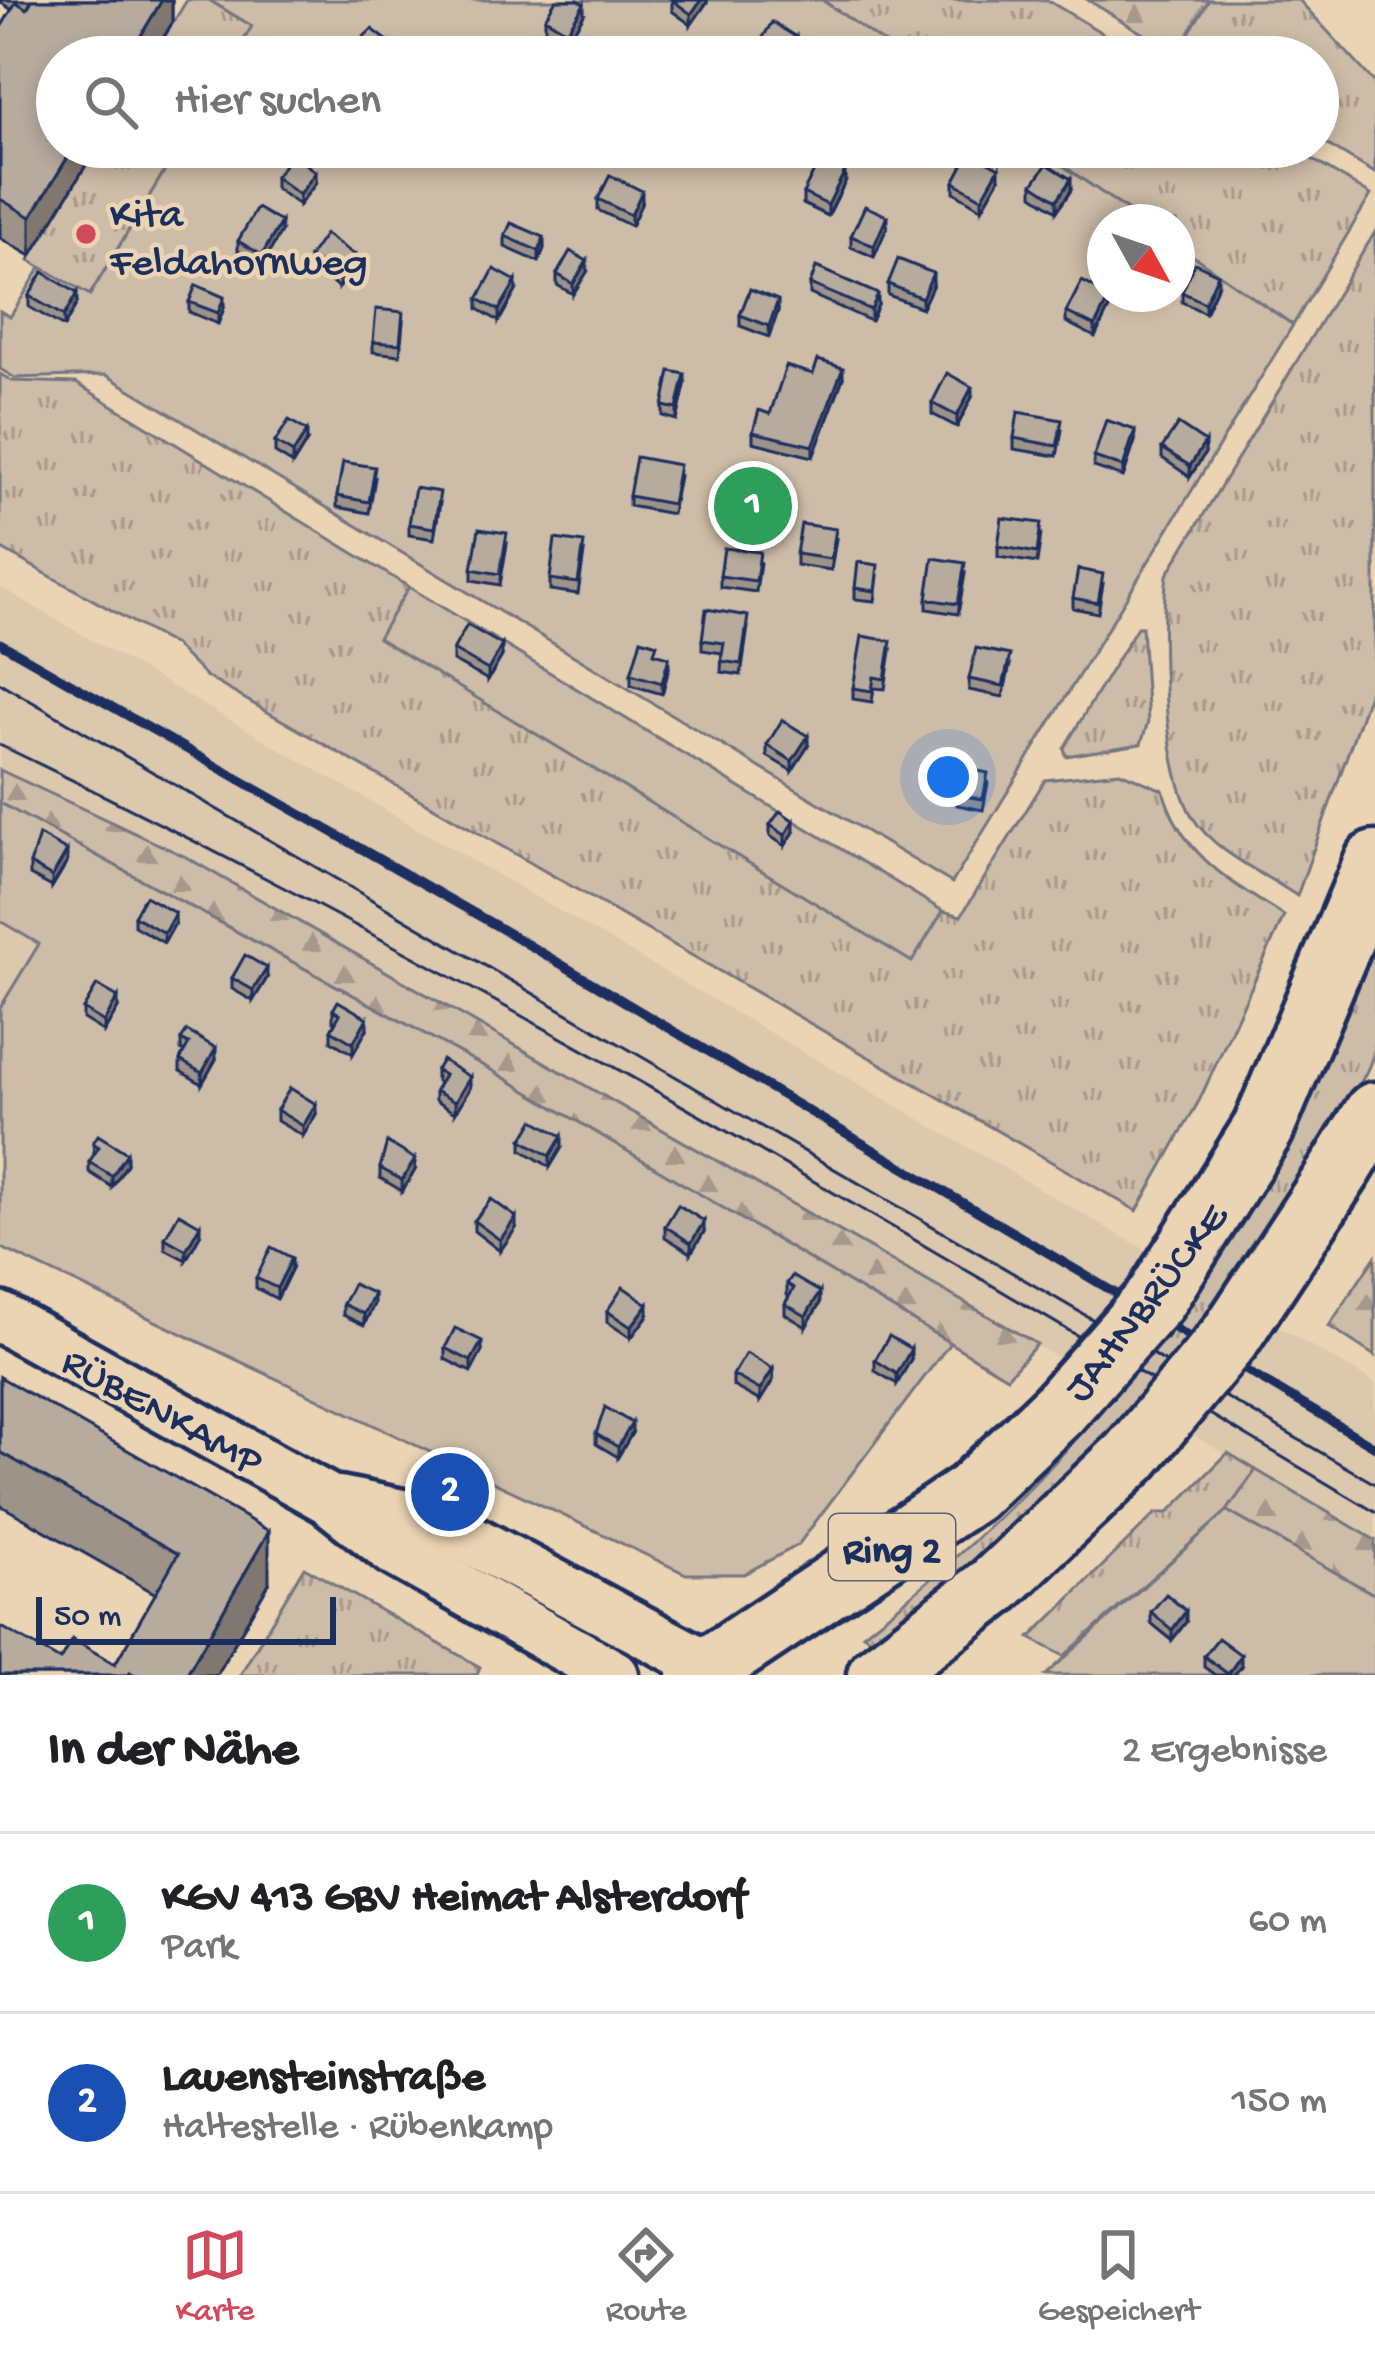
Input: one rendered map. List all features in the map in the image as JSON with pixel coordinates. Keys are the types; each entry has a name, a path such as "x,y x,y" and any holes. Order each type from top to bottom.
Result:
{"main road":[{"name":"JAHNBRÜCKE","path":"711,1672 956,1504 1100,1368 1154,1300 1263,1129 1375,862"},
{"name":"JAHNBRÜCKE","path":"878,1675 1007,1574 1131,1456 1241,1322 1375,1113"}],"street":[{"name":"RÜBENKAMP","path":"0,1317 328,1499 394,1551 614,1675"},
{"name":"RÜBENKAMP","path":"328,1499 436,1520 711,1672"}],"shaded area":[{"path":"0,587 1375,1383 1375,1540 186,857 0,770"},
{"path":"0,921 40,944 0,1008"}],"green space":[{"path":"187,0 209,0 252,26 246,36 165,36"},
{"path":"209,0 822,0 874,36 246,36 252,26"},
{"path":"822,0 1047,0 1107,36 874,36"},
{"path":"1088,0 1209,0 1187,36 1147,36"},
{"path":"1209,0 1299,0 1332,36 1187,36"},
{"path":"1339,44 1375,83 1375,173 1339,152"},
{"name":"Kita Feldahornweg","path":"84,168 166,168 89,296 29,260"},
{"path":"166,168 1066,168 1118,204 1087,204 1087,312 1195,312 1195,257 1293,325 952,883 106,375 15,378 0,369 0,311 10,317 41,267 90,295"},
{"path":"1066,168 1327,168 1371,195 1293,325 1195,257 1195,204 1118,204"},
{"path":"1375,232 1375,677 1297,896 1212,840 1192,816 1182,794 1166,698 1167,575"},
{"path":"0,374 12,381 76,383 409,587 379,637 911,961 943,911 961,916 1045,780 1120,772 1163,790 1195,849 1227,878 1284,916 1200,1099 1137,1211 205,676 174,645 0,548"},
{"path":"409,587 943,911 912,962 378,638"},
{"path":"1137,627 1142,627 1148,722 1141,744 1066,756 1064,748"},
{"path":"0,770 186,857 1037,1344 1007,1377 491,1070 0,803"},
{"path":"0,803 491,1070 950,1343 798,1545 744,1574 686,1574 0,1247 0,1008 39,944 0,921"},
{"path":"1375,947 1375,1047 1368,1069 1235,1280 1127,1411 1006,1531 875,1642 863,1634 1031,1487 1169,1327 1228,1241 1282,1149"},
{"path":"1375,1257 1375,1356 1329,1326"},
{"path":"1228,1453 1256,1470 1227,1511 1064,1656 1030,1638 1156,1513 1168,1513"},
{"path":"1256,1470 1375,1540 1375,1595 1227,1511"},
{"path":"1227,1511 1375,1595 1375,1675 1046,1675"},
{"path":"304,1567 480,1667 477,1675 240,1675"}],"building":[{"path":"32,0 162,0 141,36 36,36 36,168 61,168 31,217 0,199 0,29 16,2 27,9"},
{"path":"556,0 584,4 567,31 545,18"},
{"path":"672,0 701,0 691,14"},
{"path":"772,22 794,36 764,36"},
{"path":"282,168 316,172 299,195 275,177"},
{"path":"816,168 845,171 828,205 803,193"},
{"path":"961,168 999,168 982,198 954,182"},
{"path":"1044,168 1071,179 1057,200 1033,184"},
{"path":"610,175 642,191 631,215 598,199"},
{"path":"865,206 887,216 874,246 851,236"},
{"path":"257,208 281,222 262,255 238,241"},
{"path":"511,223 544,237 539,251 505,236"},
{"path":"325,234 355,255 339,277 309,257"},
{"path":"570,251 587,261 573,284 557,274"},
{"path":"898,259 933,273 922,298 888,284"},
{"path":"1195,263 1218,274 1205,303 1195,298"},
{"path":"816,267 878,294 871,310 810,284"},
{"path":"494,269 516,281 499,310 478,299"},
{"path":"43,272 77,293 64,316 29,296"},
{"path":"1082,281 1087,284 1087,312 1102,312 1095,326 1066,312"},
{"path":"196,285 224,297 218,313 189,302"},
{"path":"750,289 778,300 769,326 740,315"},
{"path":"376,309 403,312 400,344 373,342"},
{"path":"818,360 843,368 813,446 753,432 759,410 770,414 786,366 813,374"},
{"path":"670,371 685,374 677,409 663,406"},
{"path":"947,373 972,387 957,416 932,403"},
{"path":"1018,412 1062,420 1057,446 1014,438"},
{"path":"289,420 307,431 293,453 275,442"},
{"path":"1106,420 1135,430 1123,467 1094,457"},
{"path":"1178,424 1205,442 1190,466 1162,448"},
{"path":"636,457 679,465 672,504 629,496"},
{"path":"343,462 375,467 369,502 337,496"},
{"path":"415,488 440,492 434,528 409,524"},
{"path":"1002,518 1041,523 1037,553 998,546"},
{"path":"801,524 836,529 831,559 796,554"},
{"path":"479,529 507,533 500,574 472,569"},
{"path":"555,539 584,543 578,583 550,579"},
{"path":"724,548 760,552 756,581 720,576"},
{"path":"933,558 965,563 958,604 927,599"},
{"path":"858,562 878,565 875,591 855,588"},
{"path":"1078,569 1103,574 1098,603 1073,598"},
{"path":"706,609 748,616 741,664 721,661 724,643 702,640"},
{"path":"467,625 502,645 488,670 453,650"},
{"path":"862,636 891,641 885,679 874,677 872,691 853,688"},
{"path":"641,639 657,644 654,653 669,657 662,683 631,674"},
{"path":"976,648 1010,655 1003,686 969,679"},
{"path":"782,720 808,736 792,761 767,745"},
{"path":"962,768 988,773 983,799 957,795"},
{"path":"780,811 794,821 785,835 770,825"},
{"path":"39,835 67,851 52,877 30,864"},
{"path":"145,896 175,913 164,933 134,916"},
{"path":"245,955 267,968 253,990 232,978"},
{"path":"97,985 118,997 104,1022 83,1009"},
{"path":"338,1001 367,1018 353,1043 331,1030 340,1014 333,1010"},
{"path":"187,1031 216,1048 202,1073 180,1060 189,1044 181,1040"},
{"path":"442,1060 470,1077 455,1102 435,1091 444,1075 436,1070"},
{"path":"290,1088 316,1104 303,1126 277,1110"},
{"path":"534,1120 562,1136 550,1156 522,1140"},
{"path":"98,1135 127,1153 112,1176 89,1162 99,1147 93,1143"},
{"path":"387,1142 415,1159 402,1180 380,1168"},
{"path":"491,1199 516,1217 500,1240 474,1221"},
{"path":"678,1205 704,1221 691,1243 665,1226"},
{"path":"179,1213 200,1225 186,1250 165,1238"},
{"path":"271,1247 292,1258 277,1288 256,1278"},
{"path":"792,1276 820,1292 806,1316 785,1304 794,1288 787,1284"},
{"path":"353,1284 374,1294 364,1314 343,1304"},
{"path":"623,1287 648,1304 631,1327 607,1311"},
{"path":"455,1328 482,1341 471,1361 445,1348"},
{"path":"889,1336 911,1349 897,1374 875,1360"},
{"path":"746,1353 773,1369 760,1390 733,1375"},
{"path":"0,1377 269,1531 186,1675 0,1675 0,1626 60,1660 72,1639 115,1664 178,1554 0,1452"},
{"path":"605,1407 632,1423 618,1447 596,1434"},
{"path":"1166,1594 1186,1611 1172,1630 1151,1612"},
{"path":"1218,1638 1241,1655 1228,1674 1204,1656"}],"tram line":[{"path":"0,683 1375,1484"},
{"path":"0,745 176,832 524,1017 1375,1512"}],"railway":[{"path":"0,643 495,925 1375,1447"}],"place":[{"name":"Kita Feldahornweg","path":"86,234"},
{"name":"KGV 413 GBV Heimat Alsterdorf","path":"753,506"},
{"name":"Lauensteinstraße","path":"450,1492"}]}
